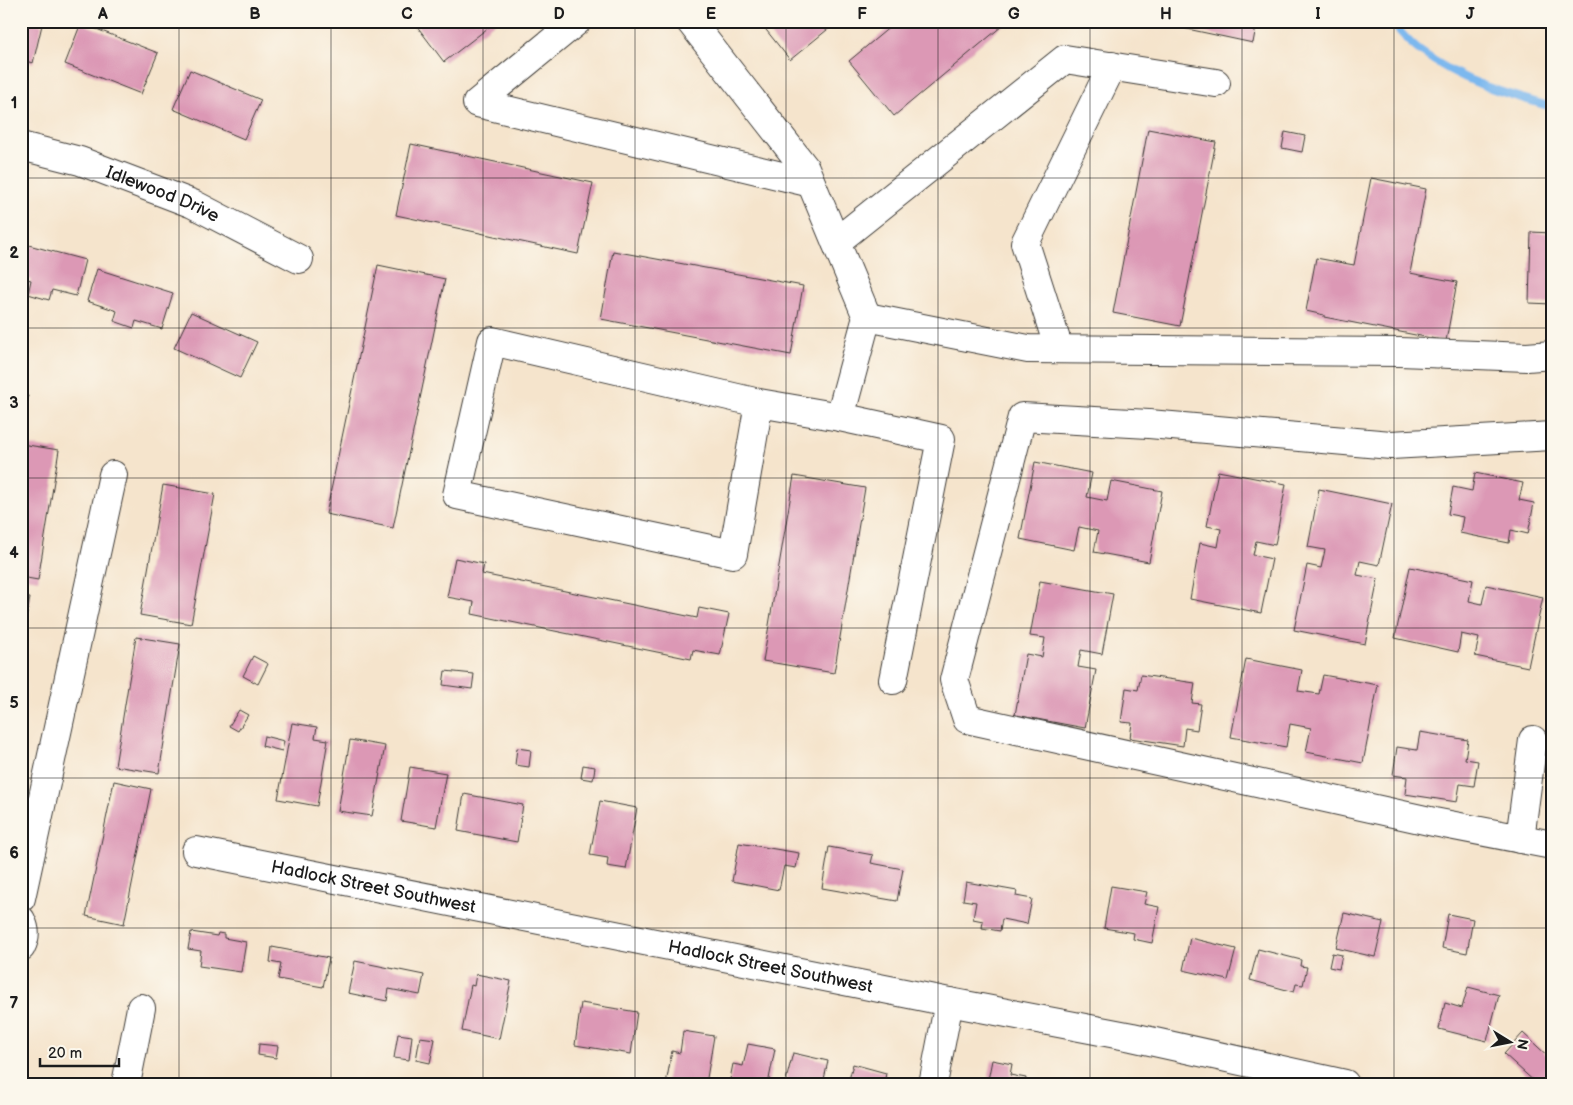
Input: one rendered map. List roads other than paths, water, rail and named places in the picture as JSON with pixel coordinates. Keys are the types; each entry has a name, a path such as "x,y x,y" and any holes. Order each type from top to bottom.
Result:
{"street":[{"path":"577,21 477,103 811,183"},
{"path":"690,21 805,168 867,317 840,417"},
{"path":"836,242 1065,58 1216,83"},
{"path":"1059,349 1025,243 1112,66"},
{"name":"Idlewood Drive","path":"21,146 80,161 193,204 299,258"},
{"path":"867,317 1028,349 1400,352 1527,357 1552,355"},
{"path":"759,403 733,554 457,495 492,341 759,403 840,417 941,439 893,680"},
{"path":"1552,436 1391,445 1149,424 1022,417 954,680 967,719 1434,822 1552,845"},
{"path":"21,898 113,475"},
{"path":"1520,839 1533,740"},
{"name":"Hadlock Street Southwest","path":"196,851 949,1002 1132,1036 1346,1084"},
{"path":"21,920 25,927 25,938 21,948"},
{"path":"933,1084 949,1002"},
{"path":"126,1084 141,1008"}],"waterway":[{"path":"1390,21 1416,48 1451,71 1483,85 1552,107"}]}
